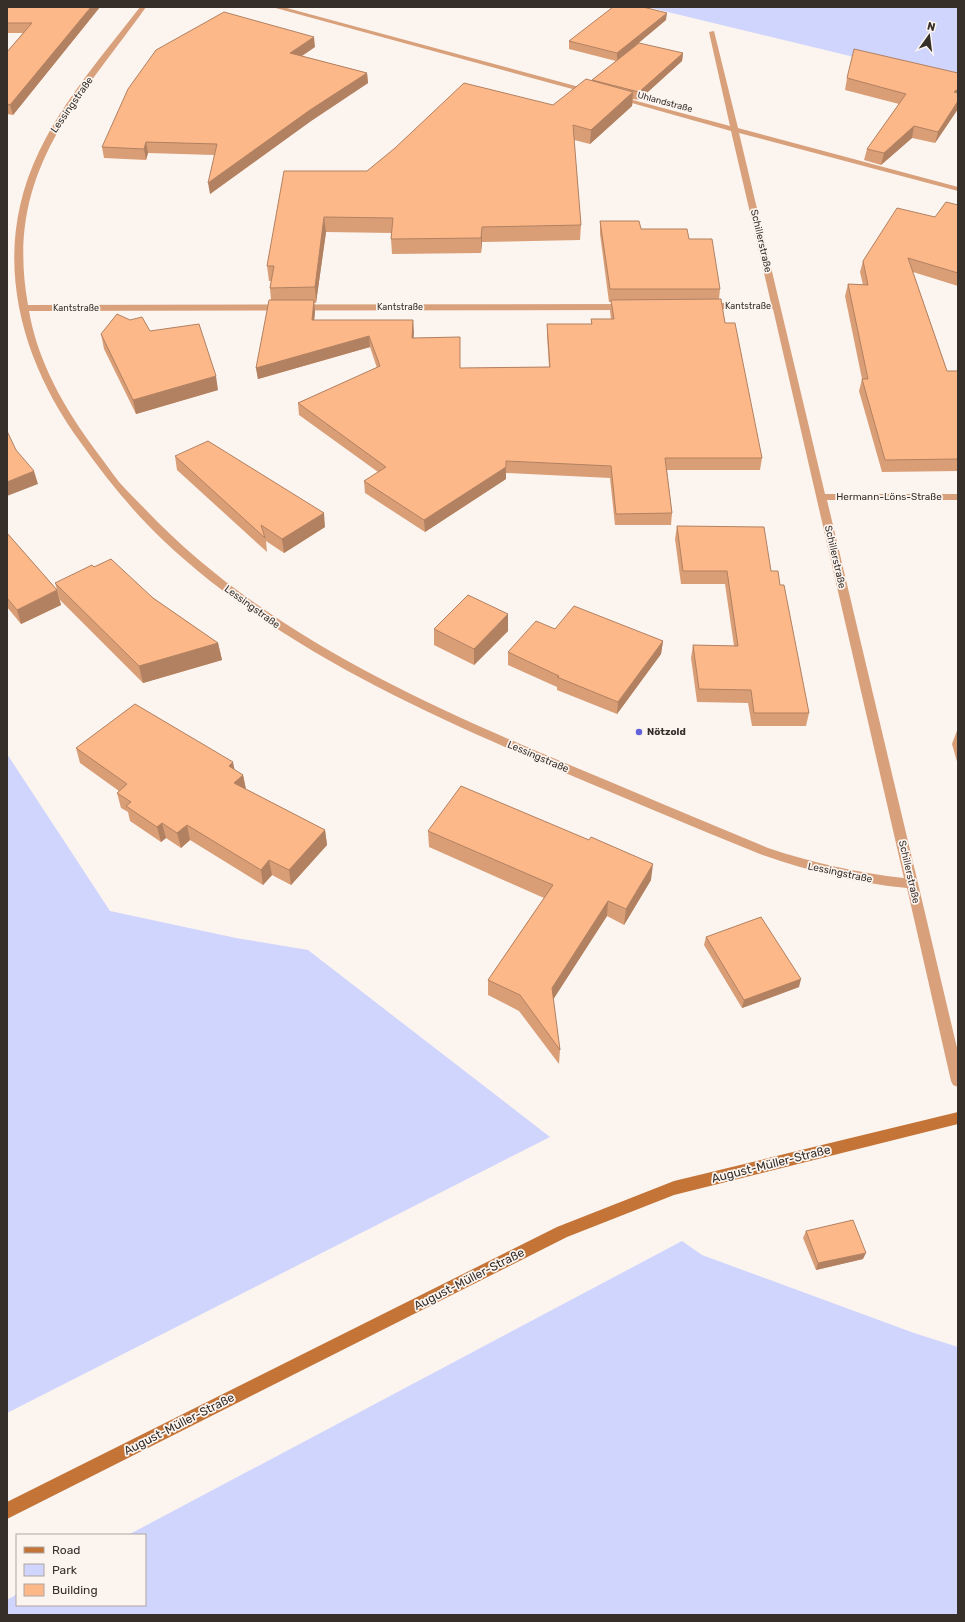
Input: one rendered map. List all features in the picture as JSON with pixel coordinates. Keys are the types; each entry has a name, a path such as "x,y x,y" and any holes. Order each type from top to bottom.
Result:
{"main road":[{"name":"August-Müller-Straße","path":"7,1511 562,1232 674,1188 958,1118"}],"street":[{"name":"Lessingstraße","path":"143,7 62,115 49,139 34,171 24,206 20,242 19,272 23,308 33,345 45,378 62,410 82,441 112,480 152,524 192,561 238,598 292,636 354,671 425,707 505,743 764,851 800,864 836,873 873,880 912,884"},
{"path":"275,7 597,93"},
{"name":"Schillerstraße","path":"712,32 958,1081"},
{"name":"Uhlandstraße","path":"612,97 958,189"},
{"name":"Kantstraße","path":"697,306 776,306"},
{"name":"Kantstraße","path":"23,308 633,307"},
{"name":"Hermann-Löns-Straße","path":"821,497 958,497"}],"green space":[{"path":"647,7 956,7 958,8 958,82"},
{"path":"7,754 110,911 236,938 308,950 550,1137 7,1413"},
{"path":"682,1241 702,1255 914,1333 958,1347 958,1615 7,1615 7,1600 16,1595 16,1606 146,1606 146,1534 130,1534"}],"building":[{"path":"7,7 91,7 10,105 7,104 7,52 32,23 7,23"},
{"path":"613,7 643,7 667,13 617,53 569,41"},
{"path":"224,12 314,37 290,53 367,73 310,110 208,183 217,144 146,142 144,149 102,147 128,89 156,50"},
{"path":"639,43 683,53 639,92 592,80"},
{"path":"854,49 958,73 958,89 954,92 958,93 958,101 938,132 914,126 884,153 867,149 906,94 847,78"},
{"path":"586,79 633,92 591,130 573,125 581,225 482,227 481,238 391,239 393,218 324,217 315,287 270,288 274,266 267,266 284,171 367,171 395,148 464,83 553,105"},
{"path":"946,202 958,205 958,273 908,258 947,371 958,371 958,459 885,460 862,379 868,379 848,284 868,285 863,261 897,208 935,217"},
{"path":"600,221 639,221 641,229 687,229 689,239 712,239 720,289 610,289"},
{"path":"721,299 725,323 735,323 762,458 665,458 672,513 616,514 611,466 506,461 506,467 424,520 364,481 386,467 298,403 380,366 369,336 256,368 269,300 314,300 312,320 413,320 412,338 460,337 460,368 550,367 547,324 592,324 591,319 614,319 611,300"},
{"path":"117,314 130,320 142,317 150,331 199,324 216,376 133,400 101,334"},
{"path":"7,431 16,450 34,471 7,482"},
{"path":"208,441 324,513 282,539 261,525 265,538 175,456"},
{"path":"677,526 764,527 771,571 778,571 780,585 784,585 809,713 754,713 751,690 699,689 693,645 738,646 727,571 683,571"},
{"path":"7,533 57,590 17,610 7,598"},
{"path":"111,559 153,598 218,643 139,666 55,583 92,565 94,567"},
{"path":"468,595 508,614 474,649 434,629"},
{"path":"574,606 663,641 618,702 557,677 559,676 508,652 536,621 555,629"},
{"path":"135,704 233,762 229,766 243,775 234,783 325,830 289,870 269,860 261,870 187,825 177,833 162,823 157,827 126,806 131,802 117,793 127,784 76,748"},
{"path":"461,786 589,840 591,837 653,864 626,909 608,901 552,988 560,1050 520,995 488,980 553,885 428,831"},
{"path":"761,917 801,979 744,1000 706,937"},
{"path":"853,1220 866,1253 818,1263 806,1231"}],"place":[{"name":"Nötzold","path":"639,732"}]}
